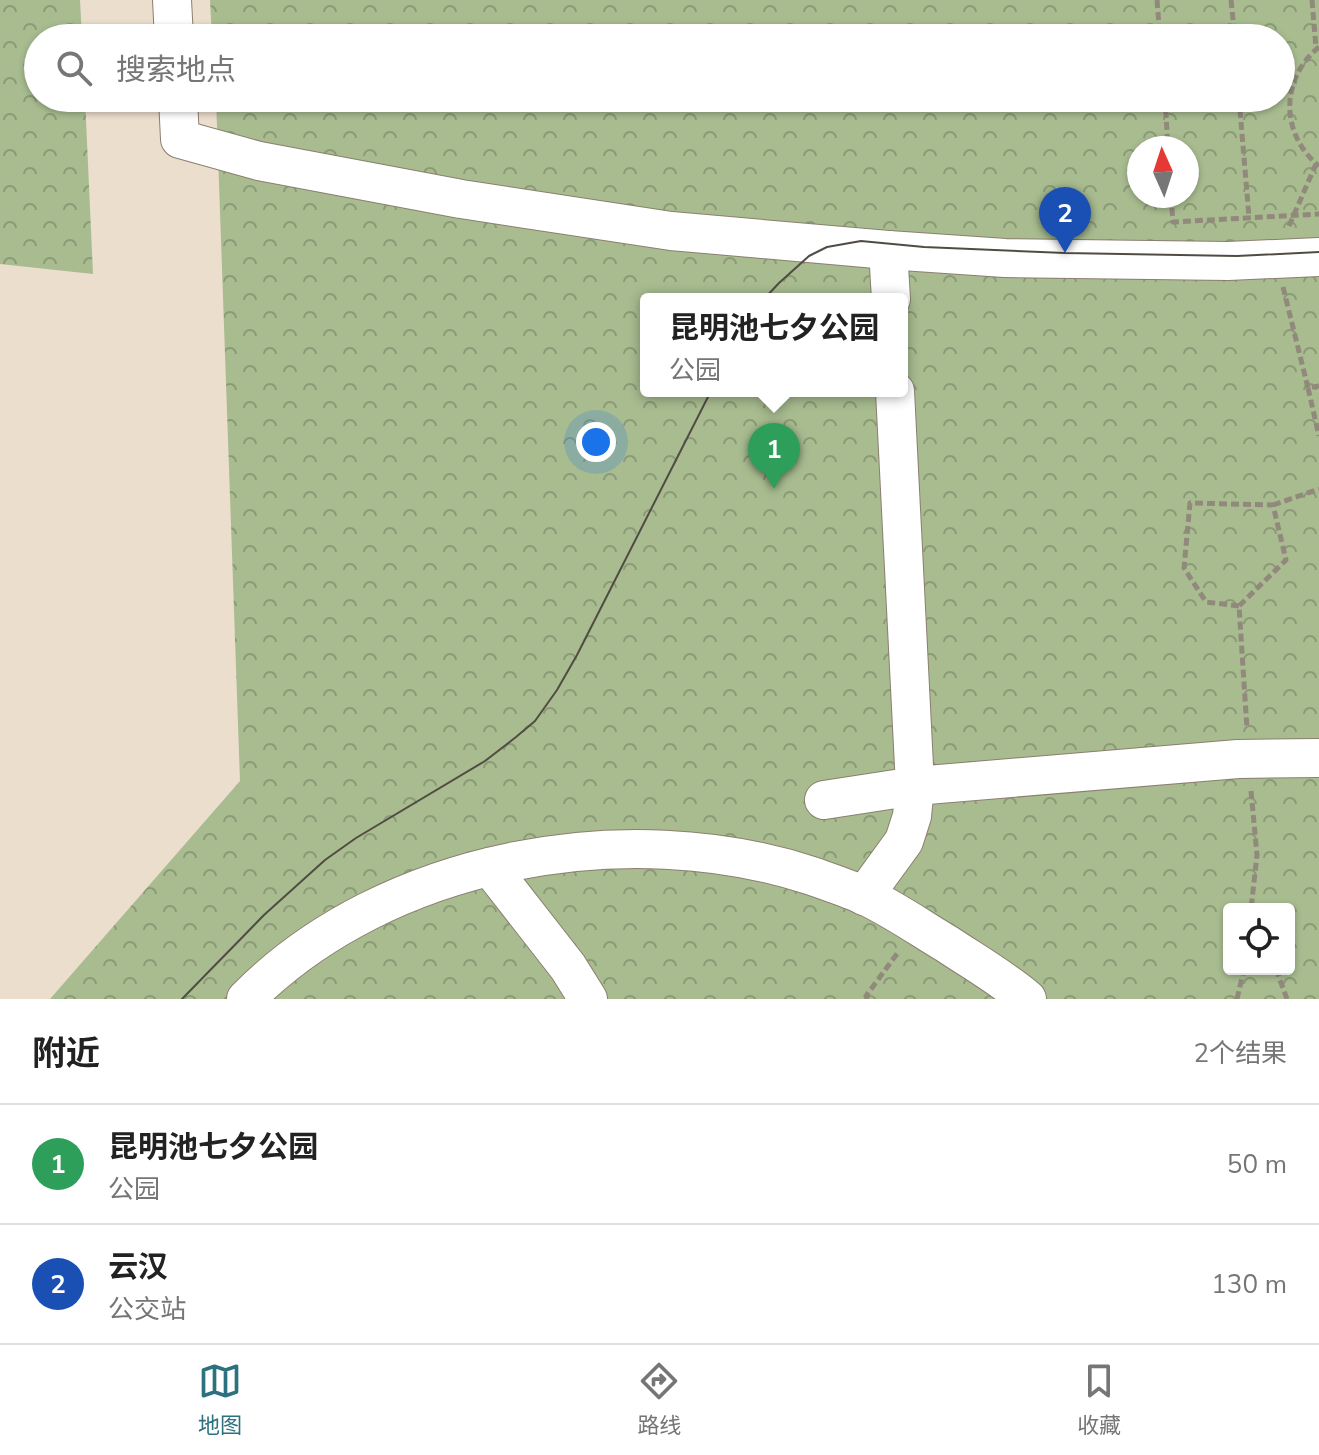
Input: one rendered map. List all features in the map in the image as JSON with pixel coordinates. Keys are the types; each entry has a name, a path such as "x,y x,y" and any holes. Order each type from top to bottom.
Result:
{"street":[{"path":"172,0 173,24"},
{"path":"179,112 180,139 259,161 461,199 671,231 1005,258 1228,261 1301,258"},
{"path":"888,250 891,293"},
{"path":"864,896 904,841 912,816 915,786 895,397"},
{"path":"824,800 915,786 1238,759 1319,758"},
{"path":"246,999 301,952 349,921 390,900 490,867 550,854 599,849 698,853 761,862 811,876 864,896 918,926 1027,999"},
{"path":"490,867 568,967 588,999"}],"path":[{"path":"1157,0 1159,24"},
{"path":"1231,0 1234,24"},
{"path":"1295,79 1300,67 1318,47 1312,0"},
{"path":"1166,112 1167,136"},
{"path":"1240,112 1249,217"},
{"path":"1289,112 1295,137 1308,157 1318,165 1283,239 1301,258 1283,289 1319,436"},
{"path":"1172,208 1173,222 1319,214"},
{"path":"1308,388 1319,386"},
{"path":"1273,505 1286,560 1239,606 1206,602 1184,568 1190,503 1273,505 1319,489"},
{"path":"868,999 866,996 918,926"},
{"path":"1237,999 1243,975"},
{"path":"1278,975 1287,999"}],"green space":[{"path":"0,0 80,0 81,24 24,24 24,112 86,112 93,274 0,264"},
{"path":"210,0 1319,0 1319,999 50,999 240,781 216,112 1295,112 1295,24 211,24"}],"tram line":[{"path":"770,293 809,256 827,247 861,241 1065,253 1237,256 1319,252"},
{"path":"182,999 264,915 325,860 485,761 535,721 577,655 708,397"}],"place":[{"name":"云汉","path":"1065,253"},
{"name":"昆明池七夕公园","path":"774,489"}]}
